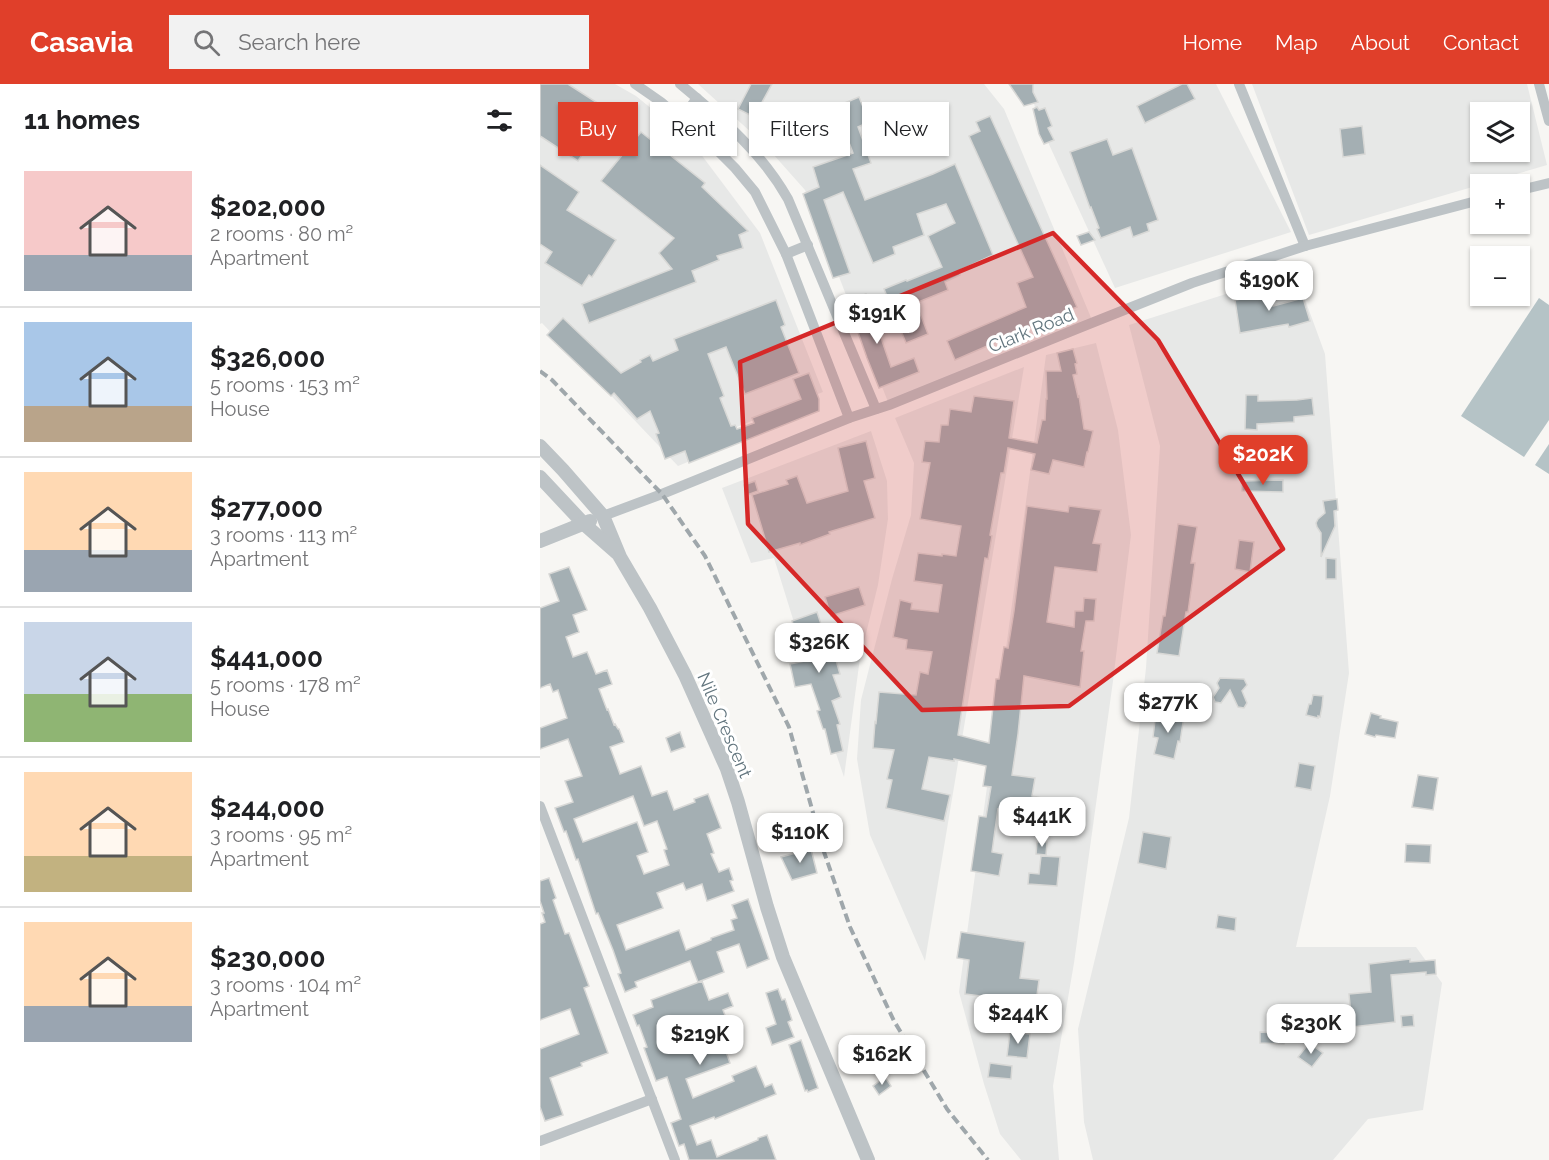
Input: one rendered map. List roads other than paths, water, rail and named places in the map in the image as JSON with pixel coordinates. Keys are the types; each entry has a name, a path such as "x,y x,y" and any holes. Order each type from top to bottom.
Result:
{"street":[{"path":"635,84 659,102"},
{"path":"680,84 720,117 752,148 777,178 808,245 876,409"},
{"path":"1239,84 1305,246"},
{"path":"1539,84 1549,121"},
{"path":"695,102 698,98"},
{"path":"723,156 755,192 786,254 849,418"},
{"path":"1530,188 1549,183"},
{"name":"Clark Road","path":"603,516 849,418 889,405 1192,283 1305,246 1470,203"},
{"path":"786,254 808,245"},
{"name":"Nile Crescent","path":"540,446 603,516 620,557 685,675 727,769 783,957 868,1160"},
{"path":"540,477 584,524 620,557"},
{"path":"540,541 603,516"},
{"path":"540,806 675,1160"},
{"path":"540,1141 652,1099"}],"railway":[{"path":"540,371 552,380 662,494 705,556 789,727 824,852 850,927 894,1021 947,1109 988,1160"}]}
